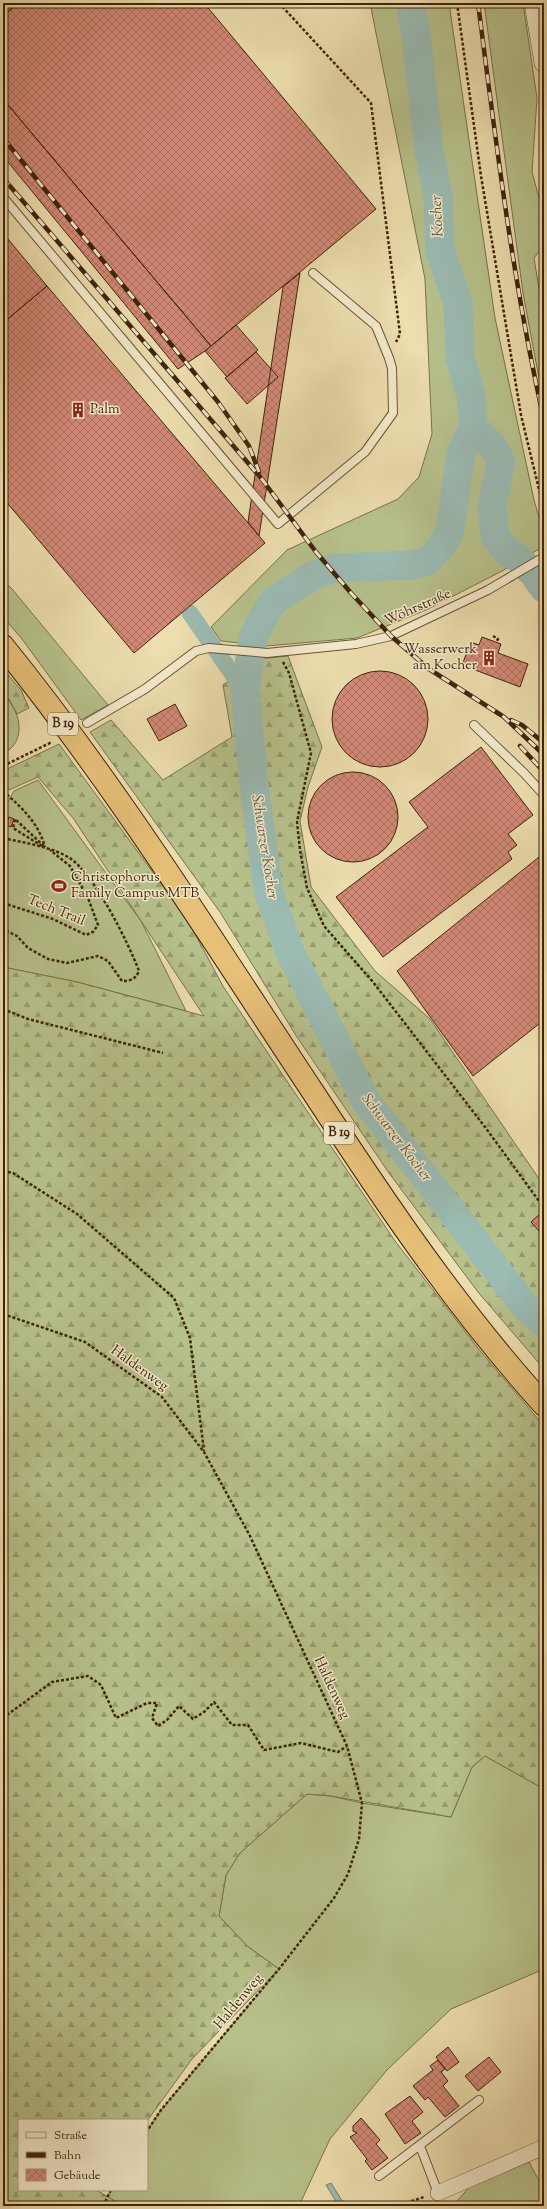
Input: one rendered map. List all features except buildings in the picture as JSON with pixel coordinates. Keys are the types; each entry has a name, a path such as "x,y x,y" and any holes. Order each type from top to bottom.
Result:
{"highway":[{"name":"B 19","path":"3,646 104,779 383,1200 464,1308 544,1405"}],"street":[{"path":"534,3 544,63"},
{"path":"438,2193 544,2147"}],"lane":[{"path":"3,197 278,524 365,452 393,413 390,358 376,326 313,273"},
{"name":"Wöhrstraße","path":"87,723 145,689 196,651 209,648 267,653 356,644 392,636 488,590 541,558"},
{"path":"474,725 524,773 544,795"},
{"path":"379,2176 479,2100"},
{"path":"420,2146 438,2193"}],"path":[{"path":"278,3 371,103 400,334 390,358"},
{"path":"457,3 482,176 521,415 544,510"},
{"path":"493,636 498,639 496,642"},
{"path":"278,651 289,673 311,753 297,822 300,850 307,888 324,926 373,982 485,1127 544,1208"},
{"path":"3,766 52,742"},
{"path":"3,791 28,814 41,832 46,848"},
{"path":"3,929 17,936 28,948 48,959 67,963 98,956 108,961 122,981 129,981 137,976 139,971 131,949 100,895 83,871 69,858 46,848 12,828 15,819 46,848"},
{"path":"3,838 46,848"},
{"name":"Tech Trail","path":"3,903 53,919 86,935 93,932 98,925 80,882 70,866 46,848"},
{"path":"3,1009 28,1019 163,1053"},
{"path":"3,1171 13,1173 76,1214 174,1298 190,1338 204,1452"},
{"name":"Haldenweg","path":"3,1314 85,1342 162,1397 204,1452 250,1536 347,1746 362,1803 359,1839 348,1874 334,1898 279,1969 161,2110 148,2130"},
{"path":"3,1718 52,1682 88,1676 101,1685 116,1718 147,1703 157,1703 152,1718 158,1726 167,1720 179,1706 194,1720 214,1702 232,1725 248,1725 264,1750 301,1743 338,1752 347,1746"},
{"path":"103,2206 110,2191"},
{"path":"397,2206 438,2193"}],"green space":[{"path":"370,3 449,3 495,318 534,500 544,535 544,546 504,570 426,610 357,638 267,646 221,641 211,627 287,550 398,499 419,477 432,434 425,279"},
{"path":"484,3 523,3 537,98 532,172 544,216 544,245 534,258 544,319 544,405 523,293"},
{"path":"3,580 108,705 81,720 22,639 3,617"},
{"path":"288,656 322,747 308,787 300,821 311,887 375,971 430,1019 544,1186 544,1369 478,1292 389,1173 297,1037 220,912 90,732 111,720 163,780 232,737 223,685 258,659"},
{"path":"3,669 21,690 29,708 17,714 9,699 3,694"},
{"path":"3,694 12,705 18,718 19,733 17,740 12,747 3,753"},
{"path":"59,744 187,919 224,988 395,1241 481,1352 544,1426 544,1789 485,1756 472,1767 451,1817 331,1796 307,1794 240,1853 226,1875 219,1916 247,1946 279,1969 192,2059 148,2120 18,2119 18,2191 98,2191 124,2206 3,2206 3,967 77,982 204,1016 73,818 38,777 9,790 3,780 3,771"},
{"name":"Christophorus Family Campus MTB","path":"38,780 141,921 186,1011 77,982 3,967 3,810 14,791"},
{"path":"485,1756 544,1789 544,1969 451,2009 387,2070 330,2139 299,2206 124,2206 107,2197 110,2191 148,2191 148,2130 161,2110 279,1969 247,1946 219,1916 226,1875 240,1853 307,1794 331,1796 362,1803 451,1817 472,1767"},
{"path":"529,2162 544,2190 544,2206 458,2206 458,2200 471,2185"}],"water":[{"path":"331,2183 344,2204 339,2206 326,2185"}],"waterway":[{"name":"Schwarzer Kocher","path":"410,3 417,43 429,150 438,195 440,251 458,303 460,358 471,394 473,427 461,454 450,530 443,544 428,561 412,565 335,568 314,575 273,601 253,637 245,692 254,784 268,889 289,950 365,1100 525,1306 544,1324"},
{"path":"473,427 494,448 501,463 492,506 495,536 507,552 518,558 534,574 544,588"},
{"path":"190,613 245,692"}],"railway":[{"path":"478,3 514,265 544,420"},
{"path":"3,138 218,402 249,446 259,472"},
{"path":"3,178 261,478 316,552 391,636 429,669 504,717 544,755"},
{"path":"511,720 522,725 544,743"},
{"path":"520,746 544,772"}],"place":[{"name":"Palm","path":"78,410"},
{"name":"Wasserwerk am Kocher","path":"489,658"},
{"name":"Christophorus Family Campus MTB","path":"59,886"}],"water label":[{"name":"Kocher","path":"438,216"}]}
